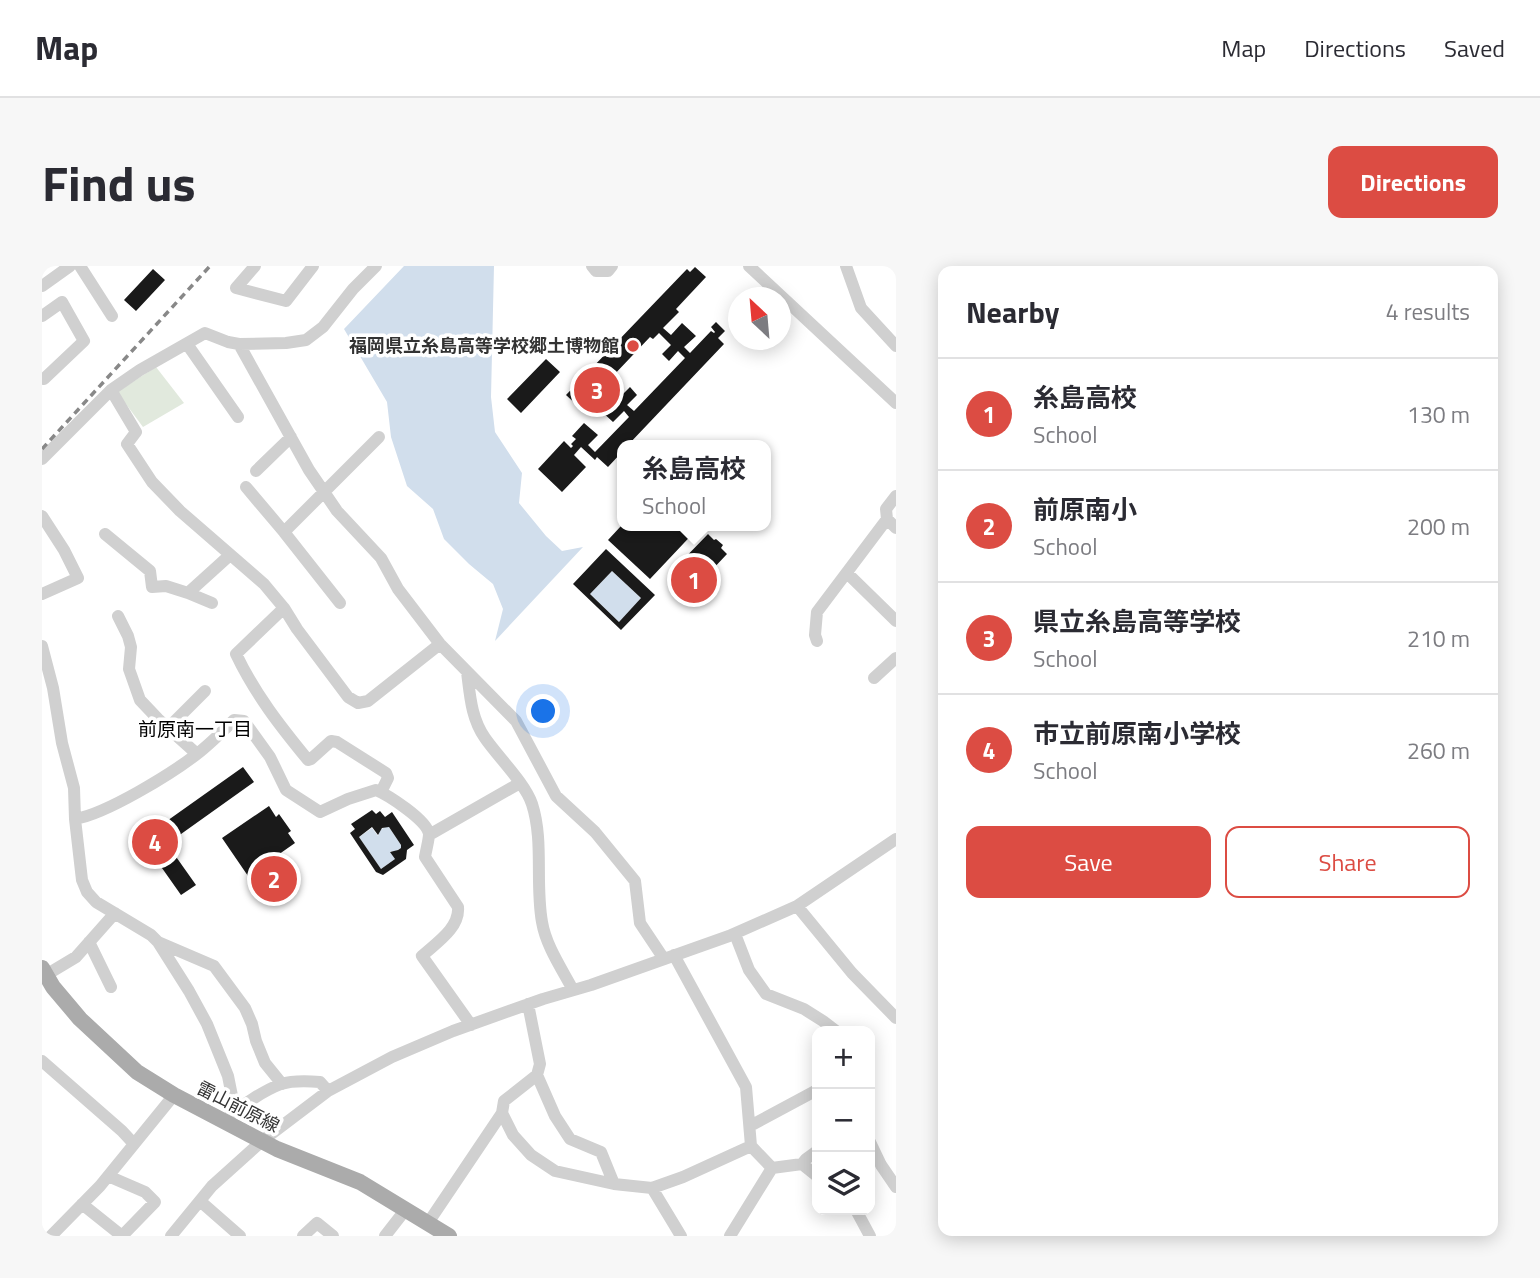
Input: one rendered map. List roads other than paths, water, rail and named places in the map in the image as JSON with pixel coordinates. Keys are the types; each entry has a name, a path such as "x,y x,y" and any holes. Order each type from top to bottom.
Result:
{"main road":[{"name":"雷山前原線","path":"46,979 80,1019 137,1072 174,1095 229,1116 277,1149 360,1182 449,1236"}],"street":[{"path":"42,286 70,266"},
{"path":"80,266 111,316"},
{"path":"255,266 236,288 286,301 313,266"},
{"path":"42,459 111,390 205,333 239,344 306,340 323,327 353,289 376,266"},
{"path":"592,266 596,271 608,271 612,266"},
{"path":"749,266 896,403"},
{"path":"846,266 861,308 896,346"},
{"path":"42,316 62,302 83,341 43,379"},
{"path":"187,344 238,416"},
{"path":"239,344 309,470 337,511 381,558 398,589 440,644 516,721 556,796 595,832 635,881 640,923 669,957 746,1087 751,1146 772,1168"},
{"path":"111,390 136,432 127,444 152,482 180,511 264,584 348,697 358,703 368,701 440,644"},
{"path":"256,471 291,437"},
{"path":"284,532 379,437"},
{"path":"246,487 340,603"},
{"path":"817,641 817,612 847,573 892,523 886,509 896,496"},
{"path":"42,516 78,578 42,594"},
{"path":"105,534 150,571 152,587 166,586 212,603"},
{"path":"188,593 230,555"},
{"path":"847,573 896,621"},
{"path":"284,608 236,654 249,681 274,719 308,760 331,741 337,742 386,773 388,778 381,792"},
{"path":"118,616 131,647 128,668 140,700 197,754"},
{"path":"42,646 47,692 74,788 82,880 87,892 96,902 158,942 189,991 207,1024 228,1076 229,1116"},
{"path":"874,678 896,658"},
{"path":"467,672 472,712 483,736 531,801 536,822 542,922 548,944 573,990"},
{"path":"168,728 205,691"},
{"path":"75,819 85,818 121,800 197,754 234,720 244,721 270,757 286,790 320,812 370,791 381,792 411,811 428,830 425,857 458,907 459,915 451,930 422,956 471,1025"},
{"path":"429,835 520,783"},
{"path":"171,1236 212,1186 262,1141 328,1091 392,1057 471,1025 735,934 797,906 896,839"},
{"path":"797,906 852,972 896,1018"},
{"path":"46,979 76,957 115,913"},
{"path":"735,934 749,970 766,994 804,1009 830,1026"},
{"path":"89,942 111,987"},
{"path":"158,942 214,966 245,1008 265,1063 282,1084"},
{"path":"432,1228 502,1113 504,1101 537,1075 540,1064 528,1004"},
{"path":"42,1061 134,1144"},
{"path":"537,1075 555,1116 570,1139 601,1152 614,1184"},
{"path":"229,1116 240,1106 282,1084 303,1080 320,1082 328,1091"},
{"path":"750,1126 812,1093"},
{"path":"51,1236 108,1176 174,1095"},
{"path":"502,1113 513,1135 531,1155 555,1171 614,1184 652,1188 751,1146"},
{"path":"803,1164 816,1152"},
{"path":"875,1152 896,1187"},
{"path":"772,1168 803,1164 812,1172"},
{"path":"730,1236 772,1168"},
{"path":"82,1204 122,1236 155,1202 145,1192 108,1176"},
{"path":"652,1188 681,1236"},
{"path":"200,1201 240,1236"},
{"path":"385,1236 406,1209"},
{"path":"859,1215 870,1236"},
{"path":"303,1236 317,1223 333,1236"}],"water":[{"path":"404,266 494,266 491,397 495,432 522,473 519,503 562,551 583,547 495,641 503,609 493,584 444,539 433,509 407,486 391,437 387,402 344,329"},
{"path":"612,571 641,598 619,622 590,594"},
{"path":"389,827 401,848 390,851 395,859 381,869 359,837 372,828 378,836 380,830"}],"railway":[{"path":"42,449 210,266"}],"place":[{"name":"福岡県立糸島高等学校郷土博物館","path":"633,346"},
{"name":"県立糸島高等学校","path":"597,390"},
{"name":"糸島高校","path":"694,580"},
{"name":"市立前原南小学校","path":"155,842"},
{"name":"前原南小","path":"274,879"}],"district":[{"name":"前原南一丁目","path":"195,729"}]}
